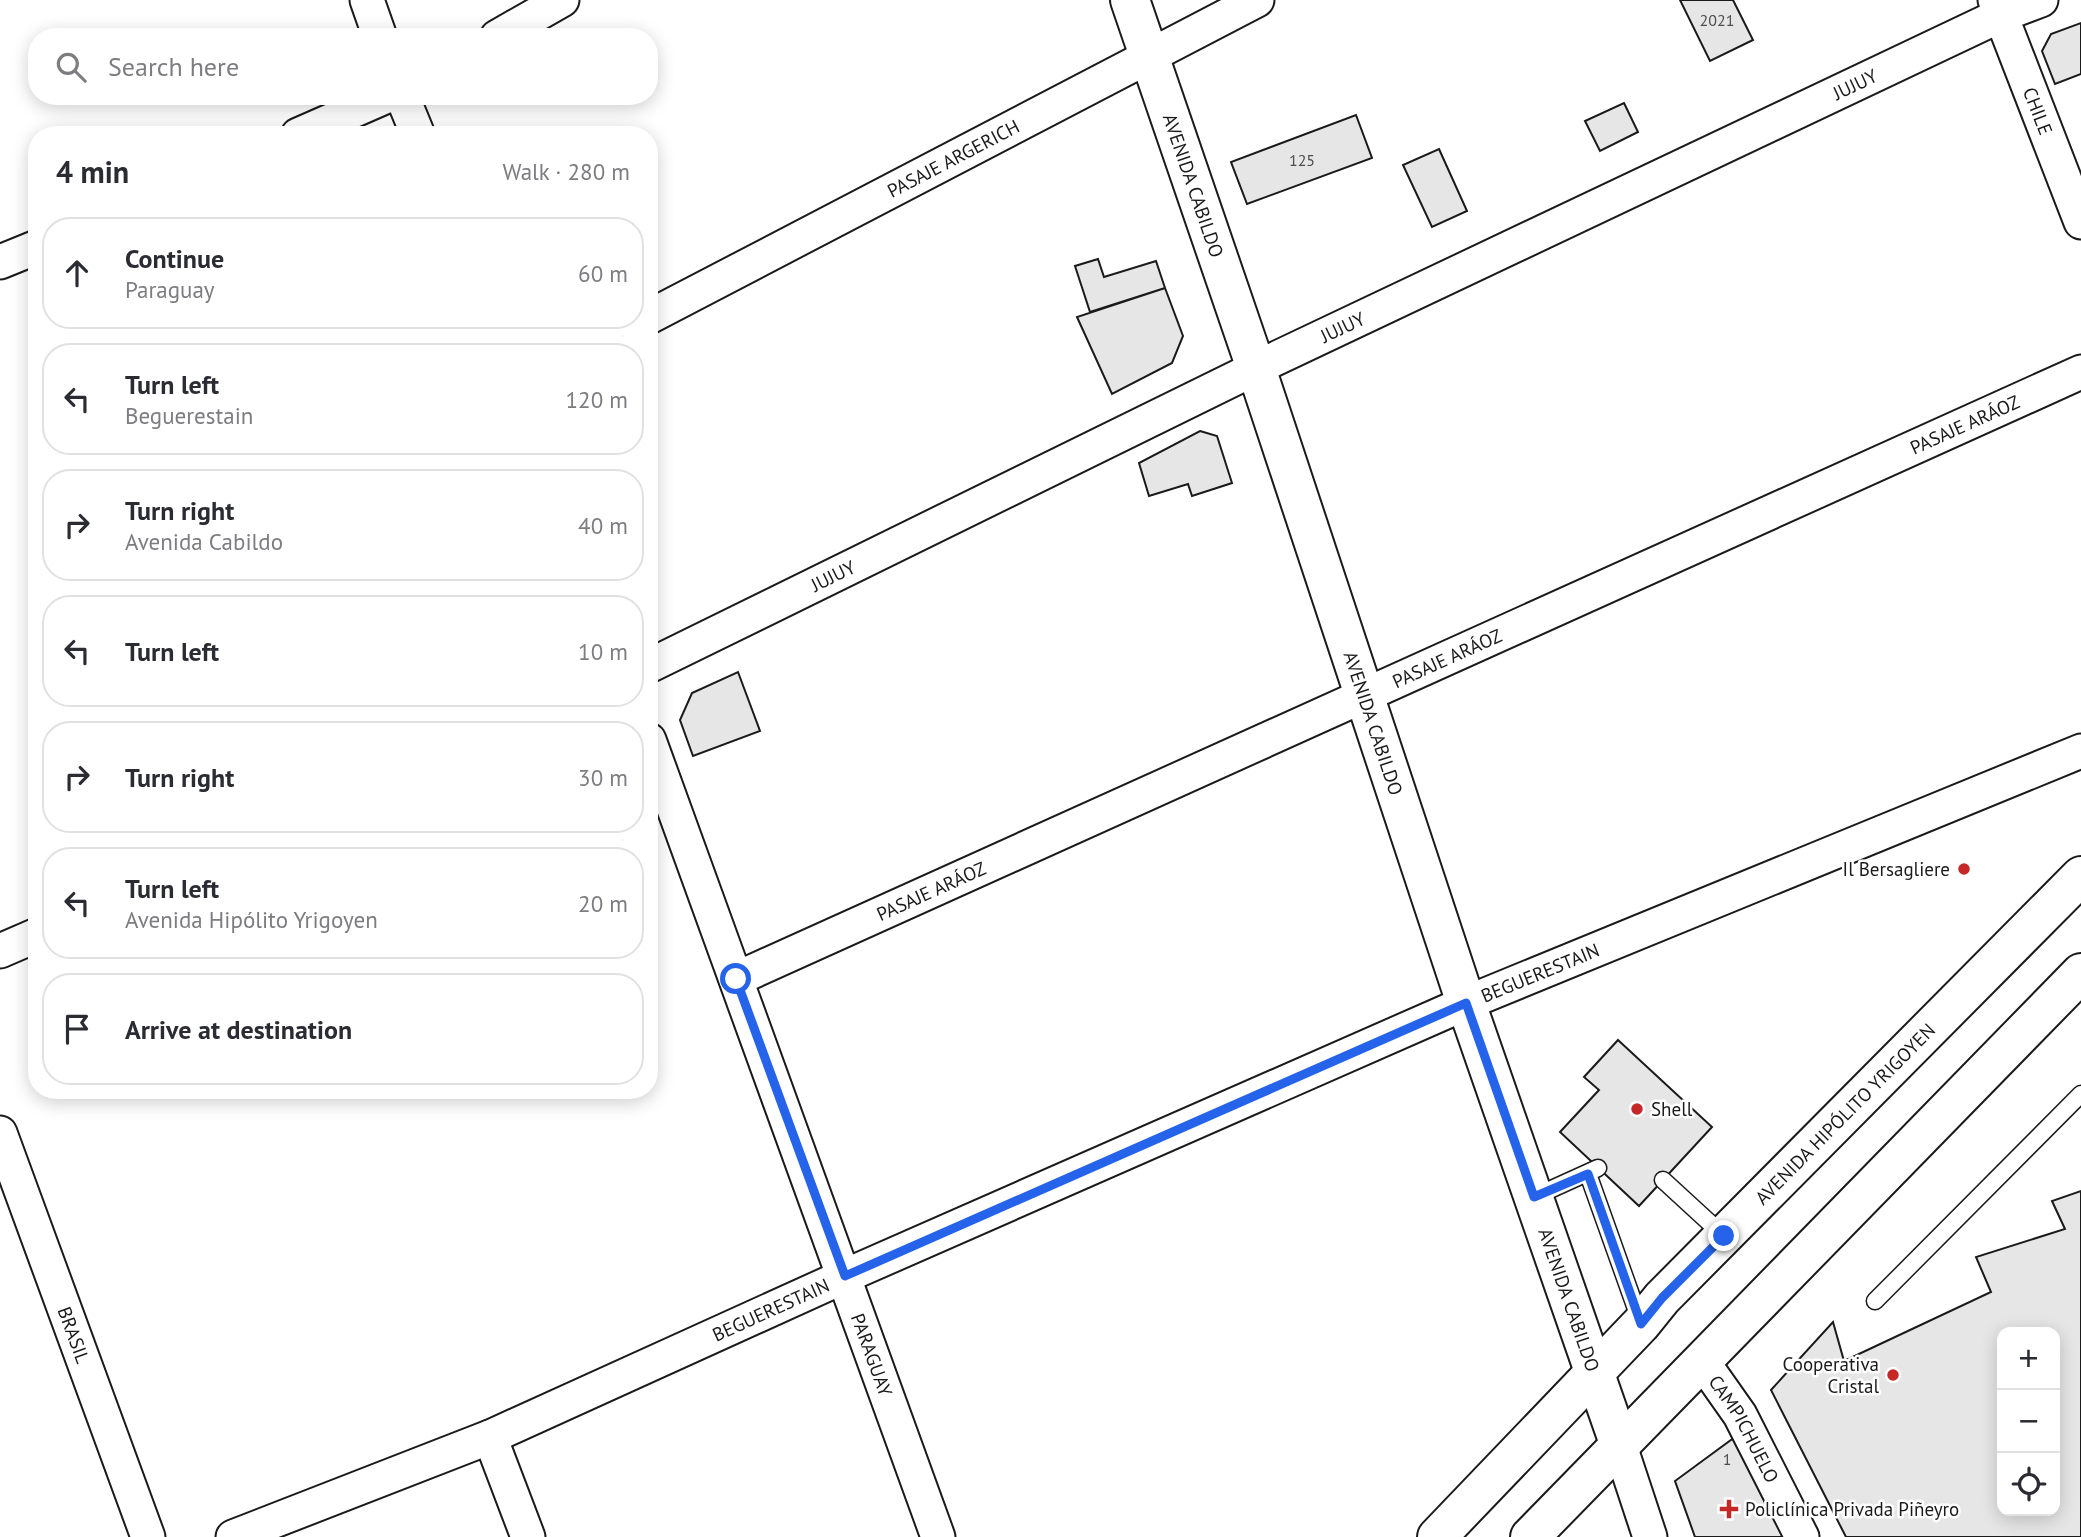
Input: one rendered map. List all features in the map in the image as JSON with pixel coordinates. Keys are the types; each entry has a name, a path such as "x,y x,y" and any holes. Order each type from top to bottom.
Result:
{"main road":[{"name":"AVENIDA CABILDO","path":"1130,0 1256,369 1466,1003 1620,1446"},
{"name":"AVENIDA HIPÓLITO YRIGOYEN","path":"1437,1537 1641,1324 1662,1298 2081,876"},
{"path":"1530,1537 2081,973"}],"street":[{"path":"367,0 377,28"},
{"path":"513,28 562,0"},
{"name":"PASAJE ARGERICH","path":"658,312 1256,0"},
{"name":"JUJUY","path":"658,662 1998,7 2041,0"},
{"name":"CHILE","path":"1998,7 2081,222"},
{"path":"319,126 366,105"},
{"path":"406,105 414,126"},
{"path":"0,262 28,251"},
{"name":"PASAJE ARÁOZ","path":"736,979 2081,372"},
{"name":"BEGUERESTAIN","path":"233,1537 490,1437 845,1276 1466,1003 2081,751"},
{"name":"PARAGUAY","path":"658,765 939,1537"},
{"path":"0,951 28,939"},
{"name":"BRASIL","path":"0,1133 148,1537"},
{"name":"CAMPICHUELO","path":"1702,1362 1740,1415 1802,1537"},
{"path":"490,1437 528,1537"},
{"path":"1620,1446 1650,1537"}],"lane":[{"path":"1875,1301 2081,1094"},
{"path":"1534,1197 1593,1171 1641,1324"},
{"path":"1662,1180 1724,1236"}],"building":[{"path":"1680,0 1733,0 1753,40 1710,61"},
{"path":"2081,23 2081,74 2055,84 2042,51 2051,34"},
{"path":"1624,103 1638,132 1600,151 1585,121"},
{"path":"1356,115 1372,158 1247,204 1231,162"},
{"path":"1439,149 1467,211 1432,227 1403,165"},
{"path":"1098,259 1104,277 1156,261 1165,288 1090,312 1075,266"},
{"path":"1165,288 1183,336 1172,363 1112,394 1077,317"},
{"path":"1200,431 1217,436 1232,483 1192,496 1188,484 1149,496 1139,463"},
{"path":"738,672 760,731 693,756 680,720 692,693"},
{"name":"Shell","path":"1618,1040 1712,1127 1639,1206 1560,1132 1599,1090 1584,1077"},
{"name":"Cooperativa Cristal","path":"2081,1191 2081,1537 1846,1537 1771,1390 1833,1322 1844,1361 1991,1292 1976,1257 2065,1229 2052,1201"},
{"name":"Policlínica Privada Piñeyro","path":"1735,1437 1787,1537 1695,1537 1675,1481"}],"place":[{"name":"Il Bersagliere","path":"1964,869"},
{"name":"Shell","path":"1637,1109"},
{"name":"Cooperativa Cristal","path":"1893,1375"},
{"name":"Policlínica Privada Piñeyro","path":"1729,1509"}],"route":[{"path":"736,979 845,1276 1466,1003 1534,1197 1588,1174 1641,1324 1662,1298 1724,1236"}]}
